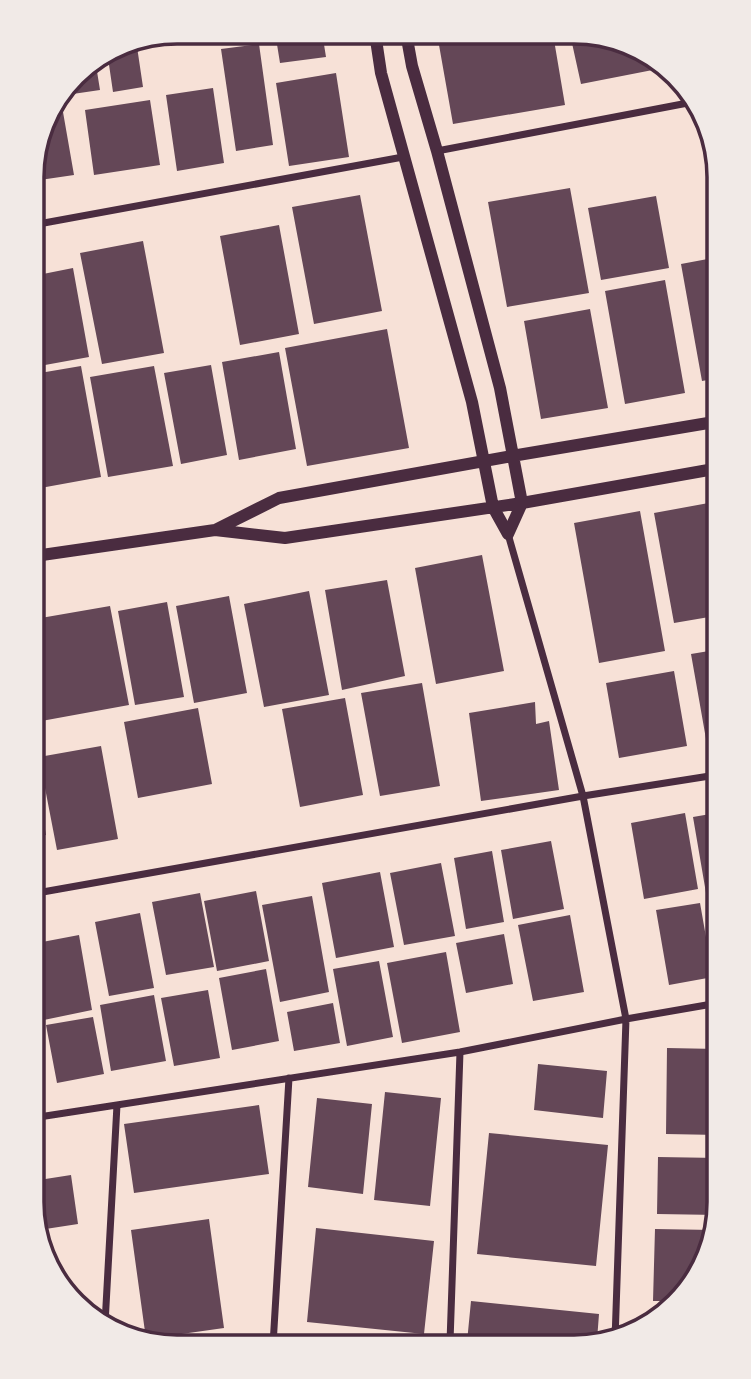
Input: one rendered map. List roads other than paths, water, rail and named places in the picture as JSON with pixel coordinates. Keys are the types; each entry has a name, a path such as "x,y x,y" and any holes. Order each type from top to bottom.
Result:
{"street":[{"path":"377,44 381,74 403,157 472,402 493,507 508,534 583,796 626,1019 615,1329"},
{"path":"408,44 500,388 522,503 508,534"},
{"path":"438,151 685,103"},
{"path":"44,223 403,157"},
{"path":"215,530 279,498 707,423"},
{"path":"44,555 215,530 285,538 522,503 707,470"},
{"path":"44,892 707,776"},
{"path":"44,1116 460,1052 707,1005"},
{"path":"450,1335 460,1052"},
{"path":"274,1335 289,1078"},
{"path":"106,1314 117,1105"}]}
